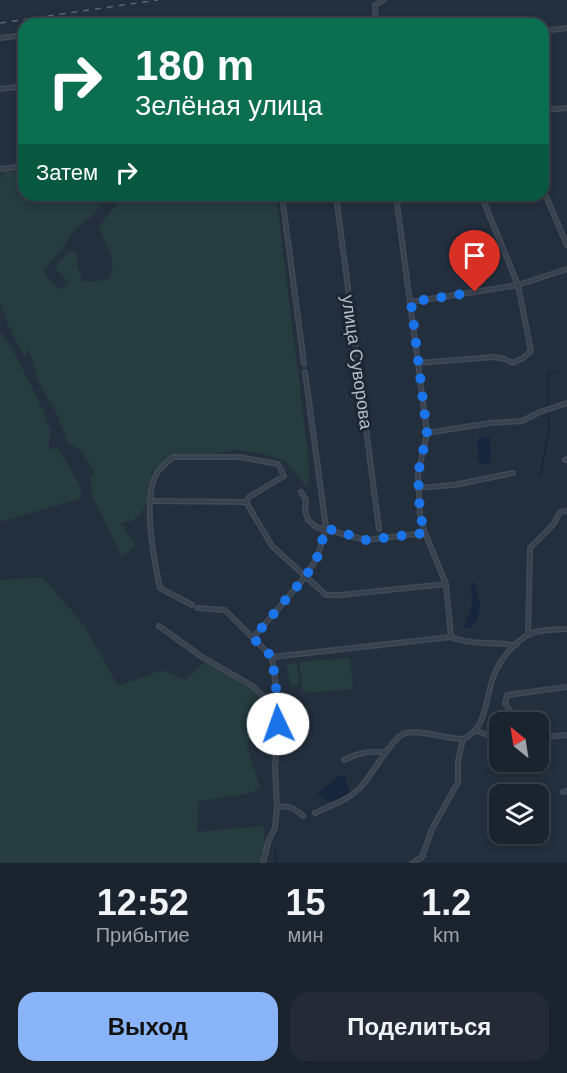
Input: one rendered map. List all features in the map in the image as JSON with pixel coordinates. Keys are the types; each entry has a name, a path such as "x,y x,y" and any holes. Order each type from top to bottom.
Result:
{"street":[{"path":"376,18 375,5 384,0"},
{"path":"549,30 567,28"},
{"path":"0,38 18,36"},
{"path":"0,89 18,87"},
{"path":"549,110 567,108"},
{"path":"0,169 18,167"},
{"path":"283,201 304,364"},
{"name":"улица Суворова","path":"337,201 379,529"},
{"path":"397,201 427,433 418,474 418,488 425,533 446,584 451,638"},
{"path":"418,363 494,357 512,363 531,351 518,285 483,201"},
{"path":"548,201 567,245"},
{"path":"411,302 518,285 567,269"},
{"path":"253,638 306,576 317,558 326,528 305,372"},
{"path":"427,433 490,423 522,421 567,403"},
{"path":"192,605 160,588 153,547 149,501 153,480 173,457 239,457 278,464 284,476 249,497 246,502"},
{"path":"418,488 454,486 513,473"},
{"path":"301,492 306,500 305,510 308,520 316,527 366,540 425,533"},
{"path":"149,501 246,502"},
{"path":"246,502 272,546 326,595 446,584"},
{"path":"528,635 530,548 553,525 560,512 567,510"},
{"path":"198,608 225,610 272,657 279,711 275,767 277,807 275,828 268,842 263,863"},
{"path":"159,626 202,657 251,685 264,697 278,698"},
{"path":"315,813 346,800 353,794 374,771 399,736 404,733 418,732 442,738 463,739 471,736 477,731 494,673 516,645 531,633 567,629"},
{"path":"272,657 451,638 465,642 516,645"},
{"path":"511,712 506,703 507,695 567,687"},
{"path":"477,731 489,736"},
{"path":"549,737 567,735"},
{"path":"412,863 422,857 432,829 458,782 458,761 463,739"},
{"path":"345,760 358,753 375,751 386,753"},
{"path":"277,807 288,806 303,816"}],"green space":[{"path":"18,171 18,201 105,202 71,234 66,244 44,269 46,277 61,290 69,283 55,267 68,252 77,253 77,264 83,282 109,280 112,273 112,259 99,226 120,201 137,203 136,201 277,201 307,445 309,472 307,488 285,461 261,453 235,450 212,454 172,454 172,463 160,471 151,471 151,490 143,510 134,519 121,523 135,546 122,557 92,495 91,478 95,472 80,450 68,443 57,415 39,382 28,348 25,358 12,334 0,302 0,179 3,172"},
{"path":"0,332 20,363 43,411 50,431 49,449 58,448 82,493 78,499 0,522"},
{"path":"42,577 84,625 118,686 162,670 185,680 204,663 212,662 249,687 263,701 247,746 260,787 251,793 199,801 197,832 263,826 266,851 260,863 0,863 0,580"},
{"path":"350,658 353,689 303,693 299,662"},
{"path":"294,662 297,664 299,682 291,686 286,665"}],"water":[{"path":"490,437 491,461 487,464 479,463 477,440"},
{"path":"474,582 481,603 477,620 471,628 464,627 472,606 471,585"},
{"path":"339,776 345,776 350,793 333,801 326,800 317,794"}],"waterway":[{"path":"540,476 549,431 548,374 557,370"},
{"path":"275,848 276,863"}],"railway":[{"path":"34,18 158,0"},
{"path":"0,23 18,20"}],"route":[{"path":"278,724 279,711 272,657 253,638 306,576 317,558 326,528 366,540 425,533 420,514 418,474 427,433 411,302 475,292"}]}
